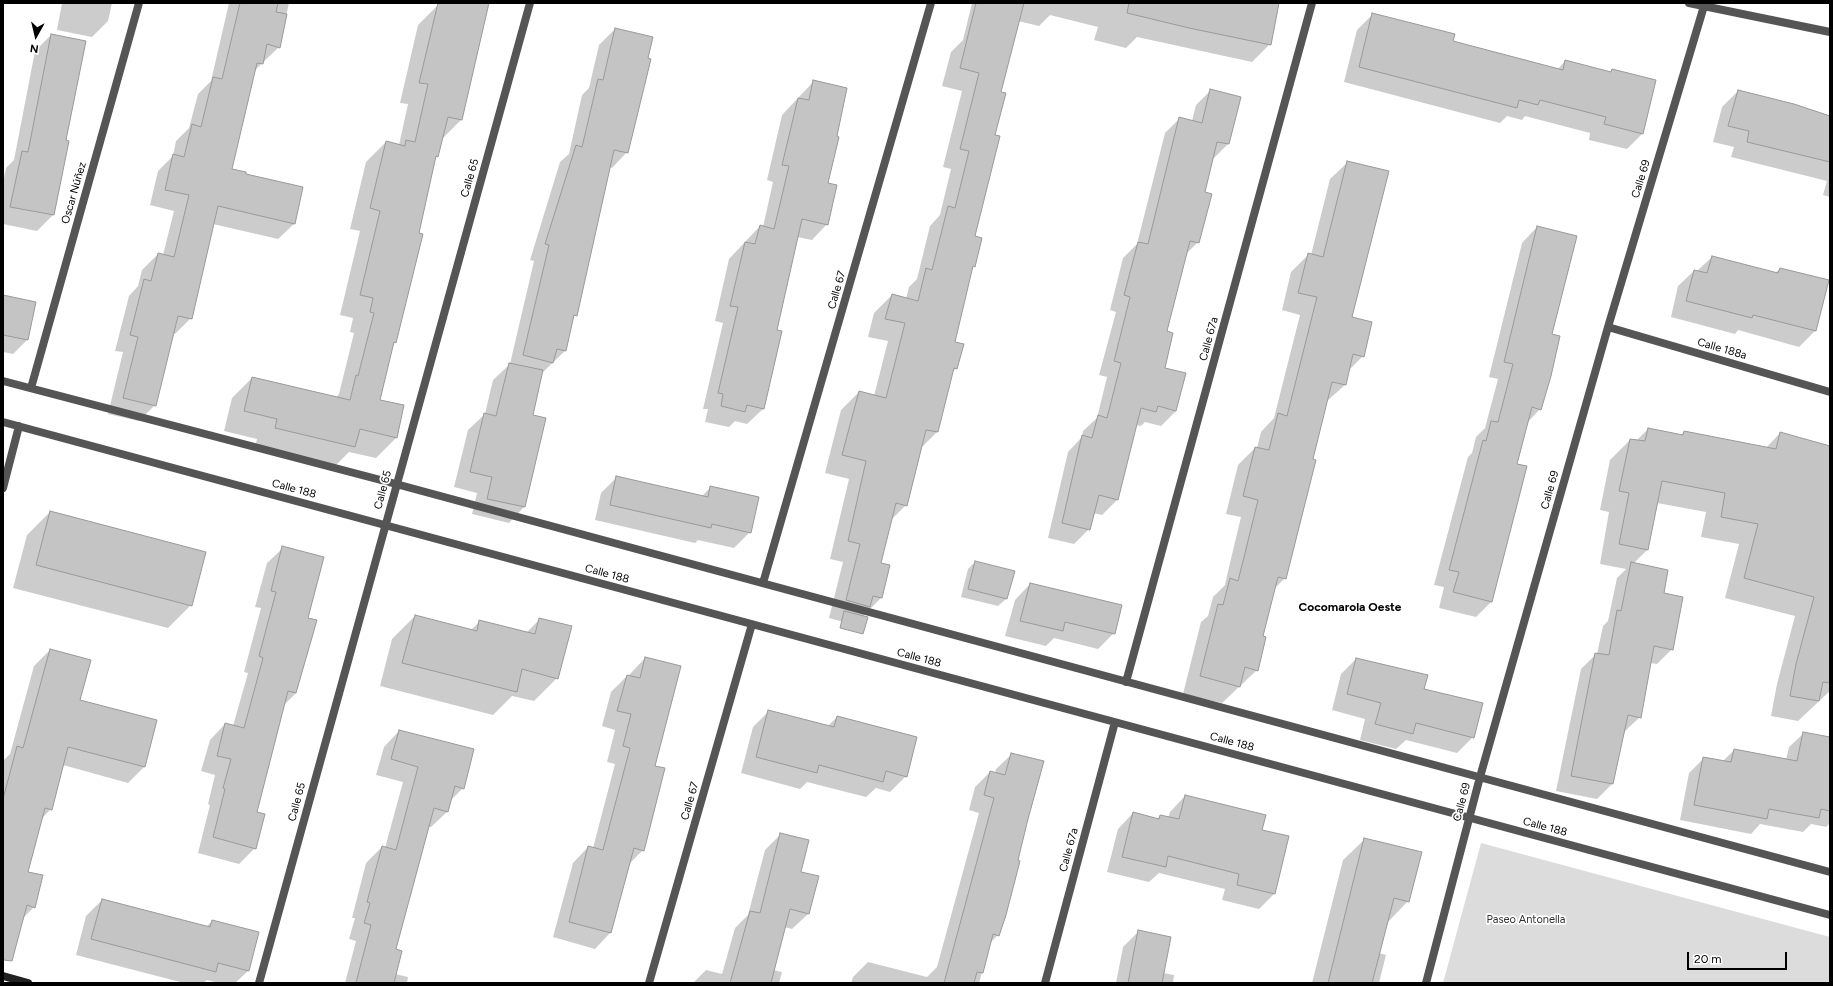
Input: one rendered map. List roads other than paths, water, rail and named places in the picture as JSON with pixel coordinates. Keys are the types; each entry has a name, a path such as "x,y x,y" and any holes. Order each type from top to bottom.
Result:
{"main road":[{"path":"3,976 28,983"}],"street":[{"name":"Oscar Núñez","path":"31,388 139,3"},
{"name":"Calle 65","path":"259,983 530,3"},
{"name":"Calle 67","path":"763,583 931,3"},
{"name":"Calle 67a","path":"1126,682 1312,3"},
{"path":"1689,3 1830,32"},
{"name":"Calle 69","path":"1426,983 1480,777 1608,327 1704,6"},
{"name":"Calle 188a","path":"1608,327 1830,392"},
{"path":"3,380 396,484 1830,872"},
{"name":"Calle 188","path":"3,422 1830,915"},
{"path":"3,488 19,426"},
{"name":"Calle 67","path":"649,983 752,624"},
{"name":"Calle 67a","path":"1045,983 1115,722"}],"district":[{"name":"Cocomarola Oeste","path":"1350,607"}],"park label":[{"name":"Paseo Antonella","path":"1526,920"}]}
